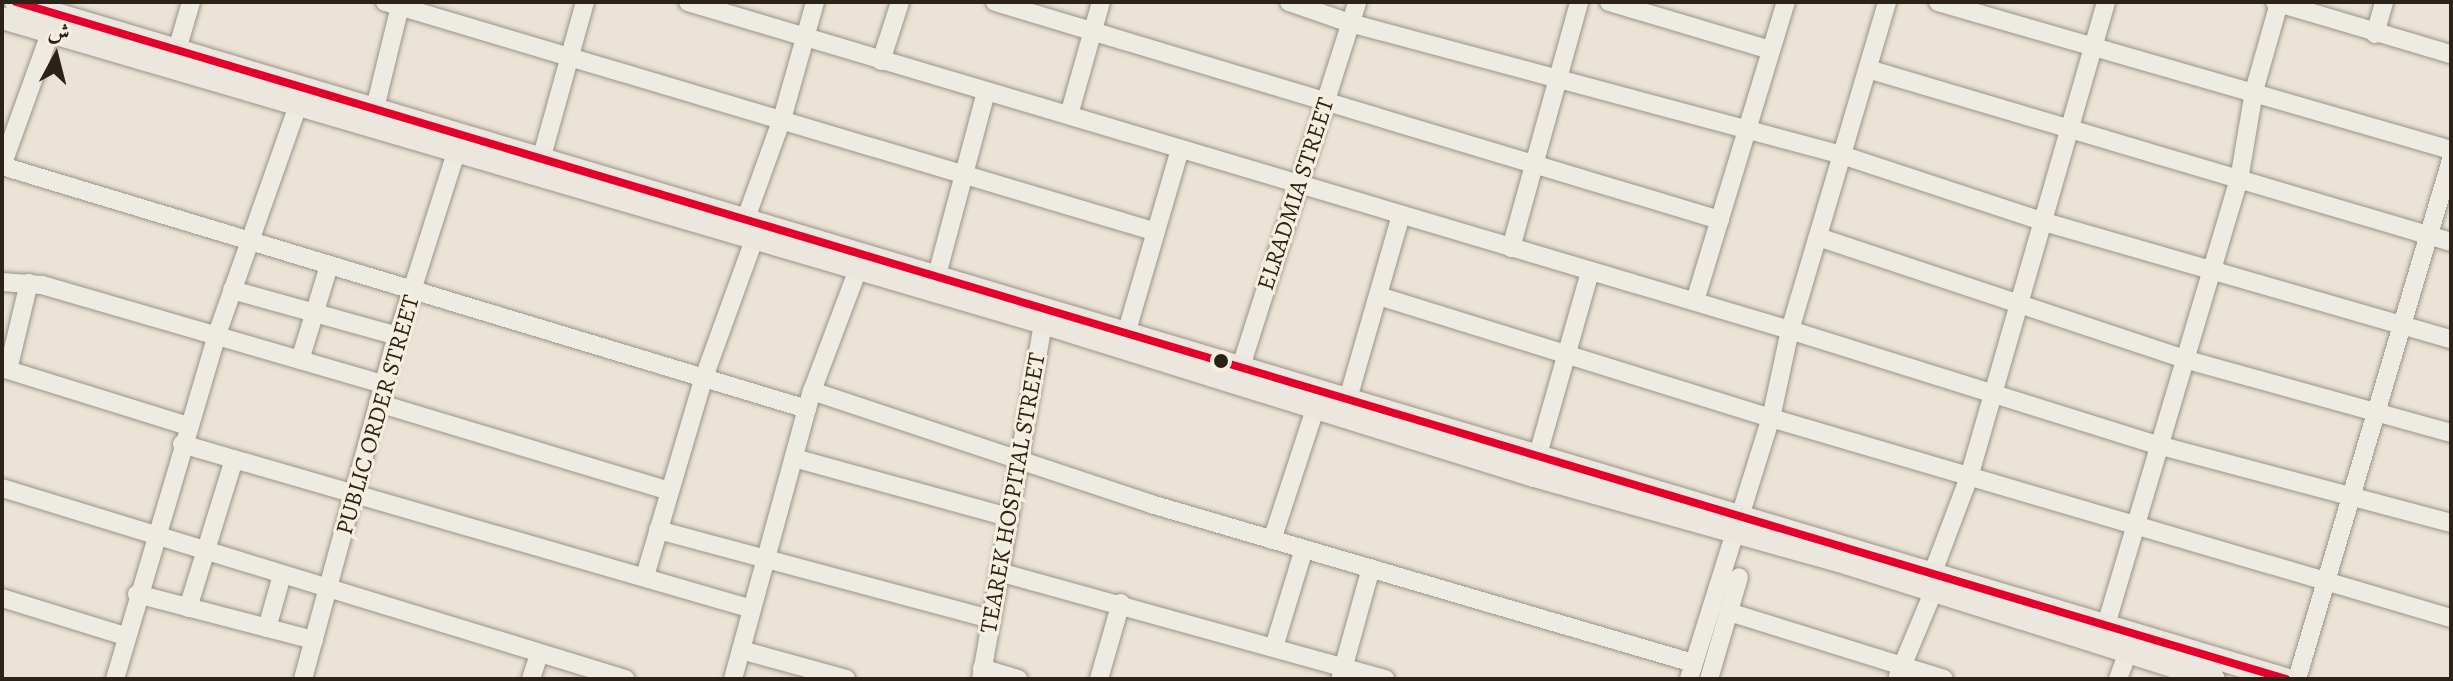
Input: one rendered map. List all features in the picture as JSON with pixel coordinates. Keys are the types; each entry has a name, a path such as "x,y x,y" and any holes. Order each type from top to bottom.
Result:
{"main road":[{"path":"16,2 542,156 747,231"},
{"path":"2,18 456,152 861,261 1238,377 1347,402 1934,581 2106,625 2286,679"},
{"path":"861,261 937,275 1044,316 1126,334 1315,409 1735,522"},
{"path":"1934,581 2127,654 2214,679"}],"street":[{"path":"177,50 191,2"},
{"path":"542,156 585,2"},
{"path":"688,2 1695,301 2158,445 2349,493 2451,523"},
{"path":"645,576 782,119 803,34 815,2"},
{"path":"881,61 900,2"},
{"path":"995,2 1720,220"},
{"path":"1069,115 1101,2"},
{"path":"1289,2 1350,23 1842,155 2041,221 2451,339"},
{"name":"ELRADMIA STREET","path":"1238,377 1357,2"},
{"path":"1511,248 1579,2"},
{"path":"1609,2 1770,50"},
{"path":"1695,301 1786,2"},
{"path":"51,31 5,144 2,166 703,380 810,400 1018,460 1371,568 1691,671 1735,522 1771,418 1790,330 1887,2"},
{"path":"1938,2 2093,44 2451,150"},
{"path":"1899,673 1969,477 2017,301 2106,2"},
{"path":"2375,34 2384,2"},
{"path":"375,108 395,3 1153,231"},
{"path":"2106,625 2209,270 2239,180 2254,91 2277,3 2451,54"},
{"path":"1868,69 2451,242"},
{"path":"937,275 986,92"},
{"path":"115,679 153,538 216,337 247,241 298,106"},
{"path":"1126,334 1153,231 1180,149"},
{"name":"PUBLIC ORDER STREET","path":"303,679 381,393 456,152"},
{"path":"2297,679 2328,583 2349,493 2451,160"},
{"path":"1347,402 1401,215"},
{"path":"1818,237 2184,359 2451,433"},
{"path":"733,679 810,400 861,261"},
{"path":"300,360 329,266"},
{"path":"1537,458 1590,272"},
{"path":"2,282 29,283 300,360 381,393 669,491"},
{"path":"29,283 5,369 188,426"},
{"path":"232,290 398,336"},
{"path":"1379,296 1771,418 2451,618"},
{"name":"TEAREK HOSPITAL STREET","path":"982,674 1044,316"},
{"path":"1272,540 1315,409"},
{"path":"182,444 752,609"},
{"path":"794,458 1008,517"},
{"path":"188,608 234,459"},
{"path":"2,488 153,538 625,679"},
{"path":"658,530 991,619"},
{"path":"1274,647 1304,549"},
{"path":"1342,673 1371,568"},
{"path":"999,572 1274,647 1342,673 1385,679"},
{"path":"267,628 282,575"},
{"path":"1709,679 1739,577"},
{"path":"137,594 314,640"},
{"path":"2,598 125,636"},
{"path":"1099,679 1121,603"},
{"path":"1729,612 1899,673 1944,679"},
{"path":"741,650 846,679"},
{"path":"531,679 539,654"},
{"path":"2118,679 2127,654"},
{"path":"982,674 1018,679"}],"transit line":[{"path":"16,2 2286,679"}]}
